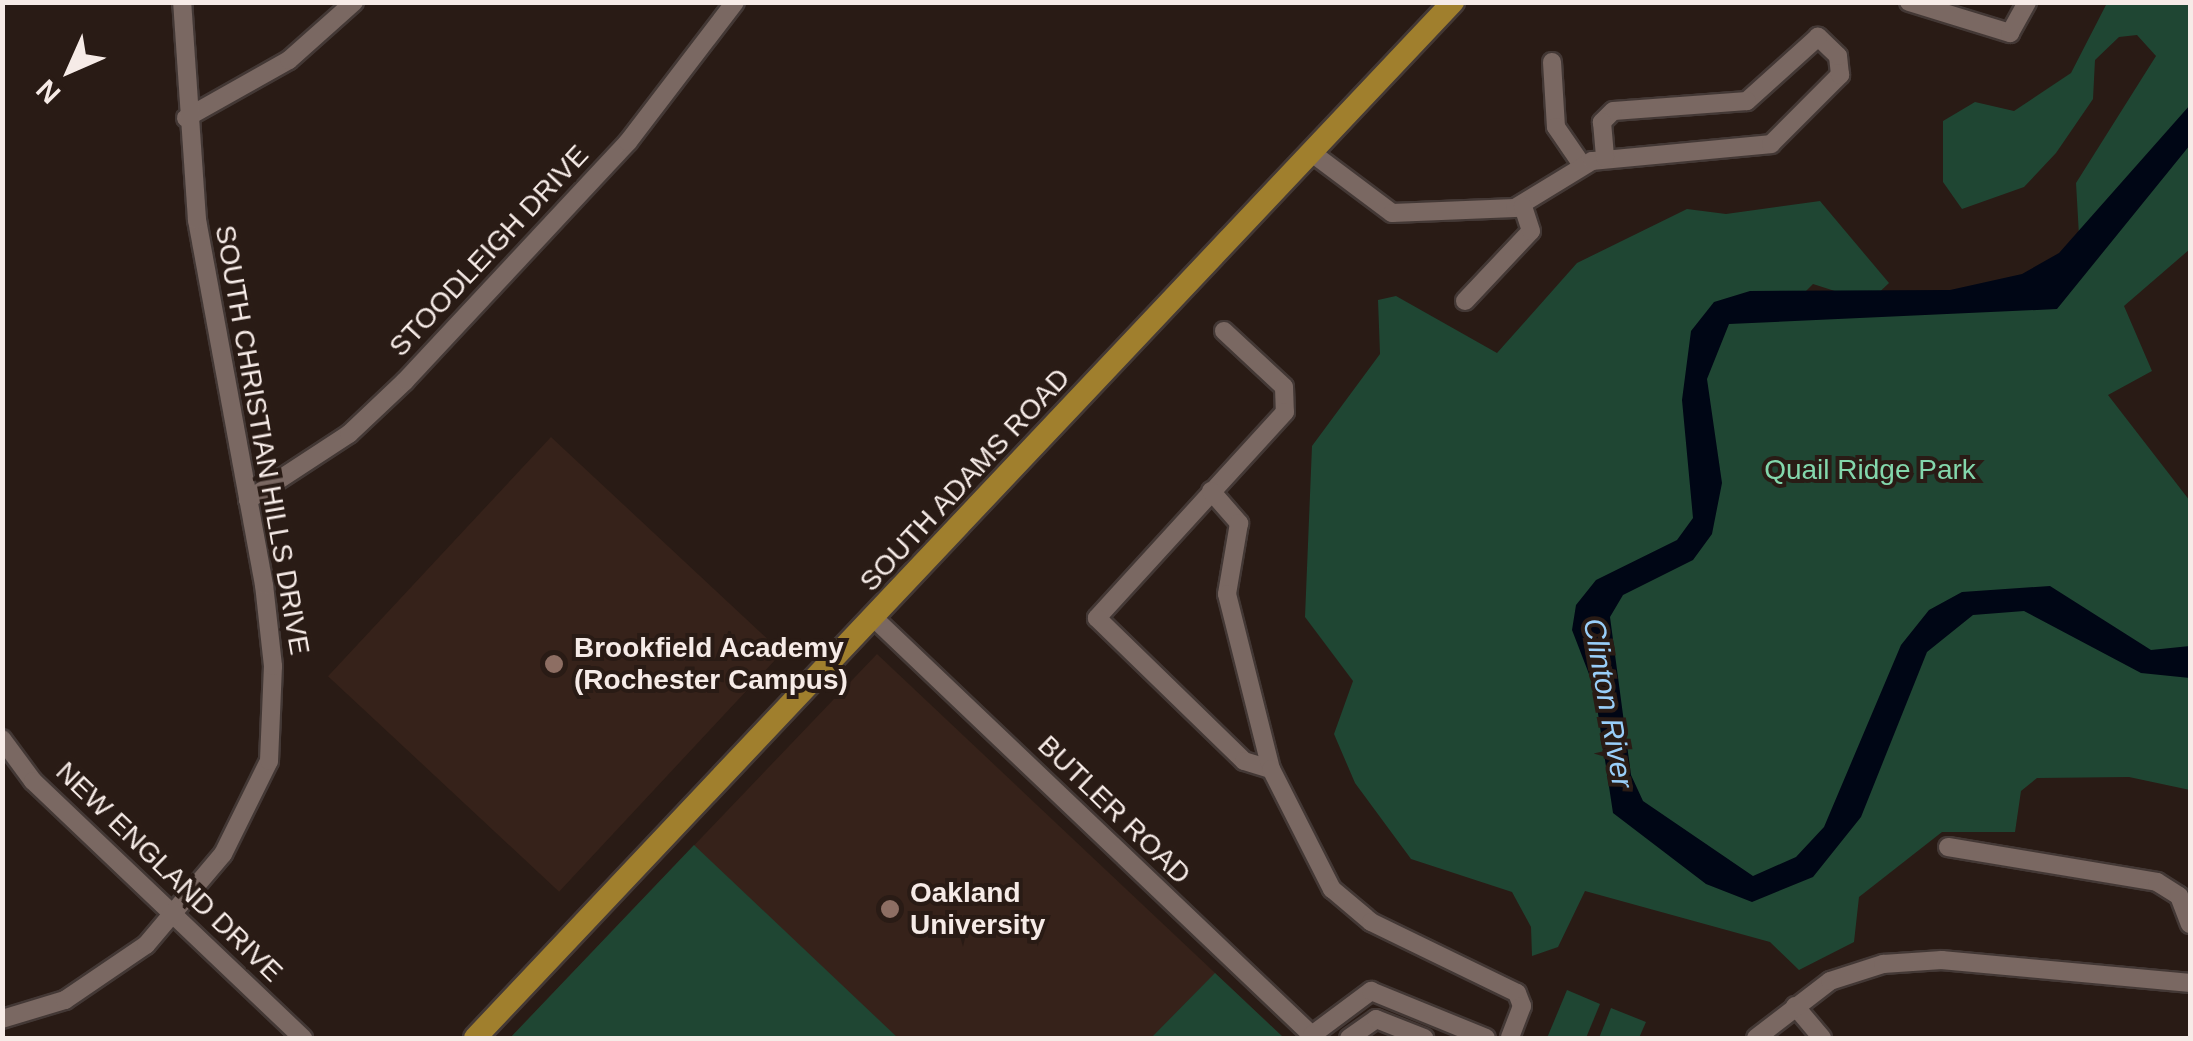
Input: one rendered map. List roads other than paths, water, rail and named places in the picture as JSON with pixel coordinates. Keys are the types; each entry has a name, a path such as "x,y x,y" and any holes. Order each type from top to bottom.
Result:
{"main road":[{"name":"SOUTH ADAMS ROAD","path":"475,1038 876,620 1453,2"}],"street":[{"name":"SOUTH CHRISTIAN HILLS DRIVE","path":"2,1019 96,982 172,918 223,854 268,761 273,666 186,118 182,2"},
{"path":"186,118 290,60 354,2"},
{"name":"STOODLEIGH DRIVE","path":"248,500 349,434 406,381 628,142 734,2"},
{"path":"1909,2 2010,33 2027,2"},
{"path":"1312,154 1392,214 1523,206 1582,165 1605,158 1771,144 1840,75 1838,56 1818,37 1747,101 1613,111 1602,122 1605,158"},
{"path":"1552,62 1556,127 1582,165"},
{"path":"1465,301 1531,230 1523,206"},
{"path":"1224,331 1290,400 1097,618 1244,761 1270,769"},
{"path":"1211,490 1239,523 1227,594 1270,769 1350,910 1517,993 1522,1006 1510,1038"},
{"name":"BUTLER ROAD","path":"876,620 1314,1037"},
{"name":"NEW ENGLAND DRIVE","path":"2,739 172,918 303,1038"},
{"path":"1948,847 2157,882 2179,896 2190,924"},
{"path":"1756,1038 1794,1006 1846,973 1910,961 2190,983"},
{"path":"1314,1037 1371,991 1486,1038"},
{"path":"1794,1006 1822,1038"},
{"path":"1349,1038 1376,1019 1424,1038"}],"water":[{"name":"Clinton River","path":"2190,105 2190,145 2057,309 1729,324 1707,379 1722,483 1712,534 1693,560 1623,595 1610,617 1631,775 1643,801 1753,876 1796,857 1824,827 1901,645 1929,610 1962,592 2050,586 2151,650 2190,646 2190,678 2141,673 2024,611 1973,615 1927,652 1861,817 1813,877 1752,902 1706,884 1613,813 1594,687 1572,630 1576,605 1596,580 1677,540 1693,518 1682,400 1691,331 1714,302 1750,291 1950,290 2022,274 2059,253"}],"place":[{"name":"Brookfield Academy (Rochester Campus)","path":"554,664"},
{"name":"Oakland University","path":"890,909"}],"park label":[{"name":"Quail Ridge Park","path":"1870,470"}]}
